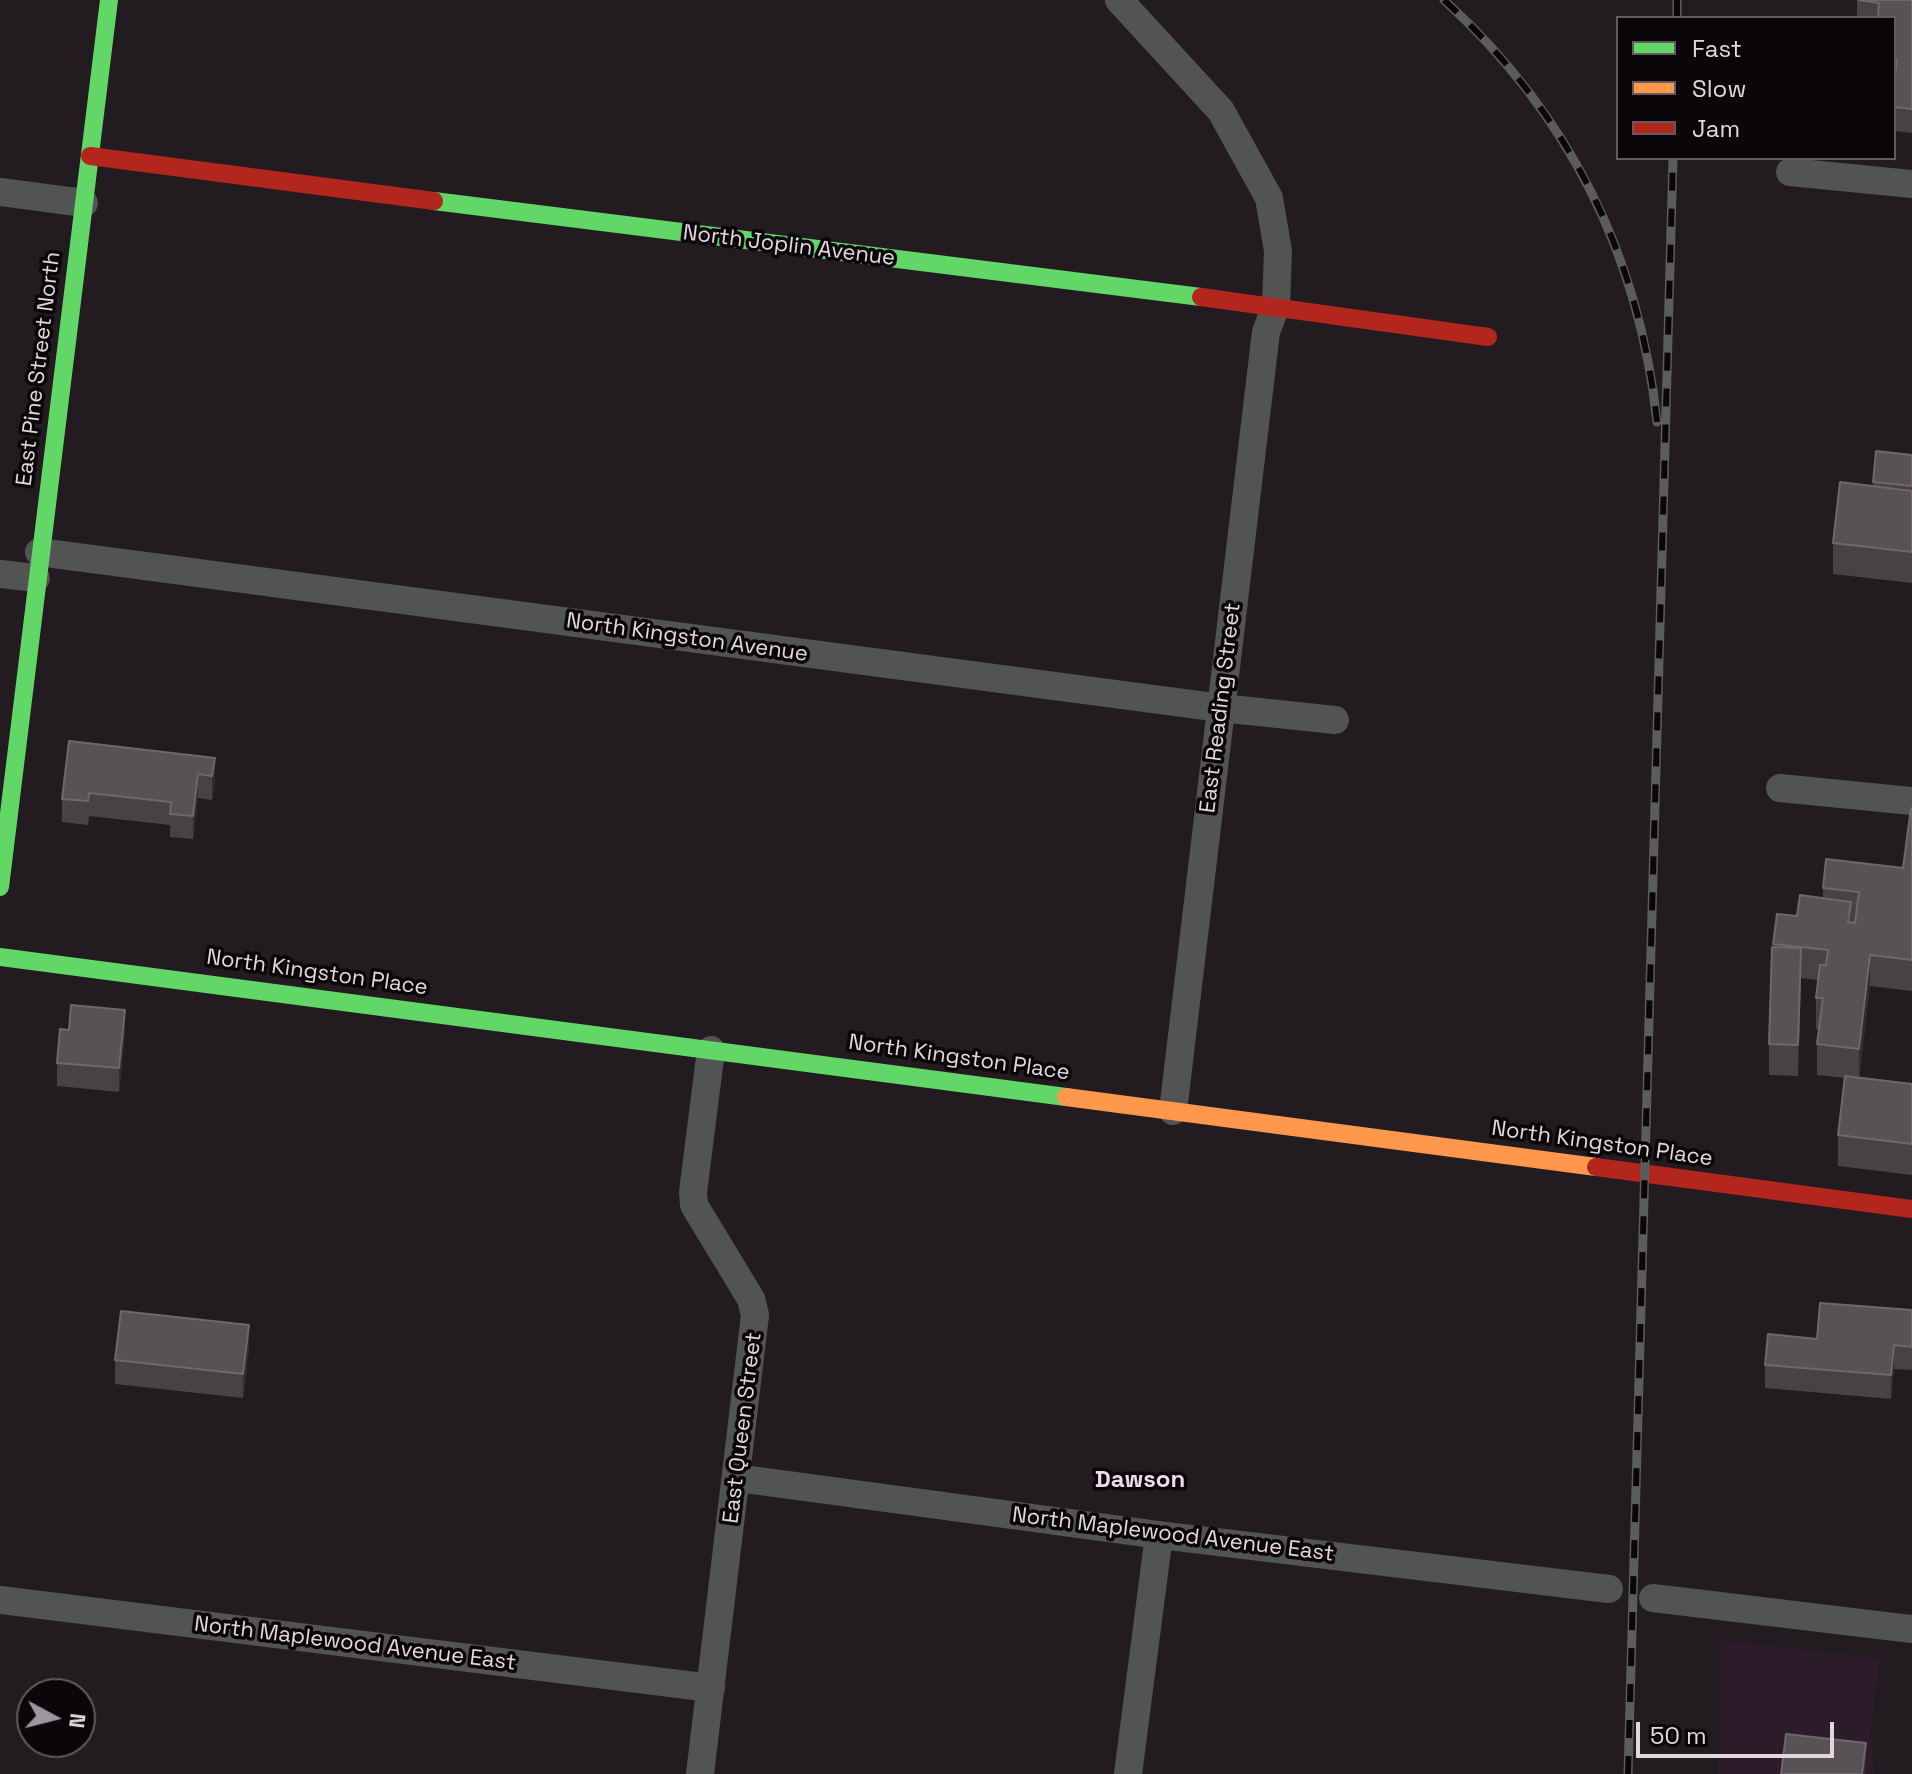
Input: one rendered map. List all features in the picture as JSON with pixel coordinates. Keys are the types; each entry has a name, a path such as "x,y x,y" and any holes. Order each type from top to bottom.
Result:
{"street":[{"name":"East Pine Street North","path":"0,887 109,0"},
{"name":"East Reading Street","path":"1119,0 1221,111 1269,198 1278,251 1276,306 1266,332 1173,1111"},
{"name":"North Joplin Avenue","path":"90,156 694,235 1276,306 1488,337"},
{"path":"1790,172 1912,184"},
{"path":"0,192 84,203"},
{"name":"North Kingston Avenue","path":"0,574 38,565 1335,720"},
{"path":"1780,788 1912,801"},
{"name":"North Kingston Place","path":"0,957 1912,1209"},
{"name":"East Queen Street","path":"700,1774 755,1315 751,1299 694,1205 693,1192 711,1050"},
{"name":"North Maplewood Avenue East","path":"737,1478 1159,1535 1609,1589"},
{"path":"1128,1774 1159,1535"},
{"path":"1653,1598 1912,1629"},
{"name":"North Maplewood Avenue East","path":"0,1600 711,1688"}],"shaded area":[{"path":"1721,1640 1880,1658 1870,1737 1875,1774 1718,1774"}],"building":[{"path":"1859,0 1912,0 1912,109 1896,107 1896,16 1878,16 1879,3"},
{"path":"1876,451 1912,455 1912,486 1873,482"},
{"path":"1840,482 1912,491 1912,552 1833,543"},
{"path":"69,741 215,758 212,776 198,774 193,816 170,814 171,802 89,793 88,801 62,799"},
{"path":"1911,808 1912,960 1870,955 1859,1049 1817,1044 1823,998 1816,998 1820,965 1826,965 1828,950 1773,944 1777,914 1797,916 1800,895 1851,902 1848,922 1855,923 1859,892 1823,888 1826,859 1903,868"},
{"path":"1772,947 1801,948 1798,1045 1769,1044"},
{"path":"71,1005 125,1010 119,1068 57,1063 60,1029 69,1030"},
{"path":"1845,1076 1912,1084 1912,1144 1838,1135"},
{"path":"1820,1303 1912,1310 1912,1347 1894,1345 1891,1375 1765,1365 1768,1334 1817,1339"},
{"path":"121,1311 249,1325 243,1374 115,1360"},
{"path":"1786,1734 1866,1743 1862,1774 1781,1774"}],"railway":[{"path":"1444,0 1488,44 1527,90 1562,139 1591,191 1615,245 1634,301 1648,360 1657,422"},
{"path":"1677,0 1677,16"},
{"path":"1628,1774 1673,160"}],"traffic: fast":[{"path":"0,887 109,0"},
{"path":"434,201 1201,297"},
{"path":"0,957 1066,1097"}],"traffic: slow":[{"path":"1066,1097 1596,1167"}],"traffic: jam":[{"path":"90,156 434,201"},
{"path":"1201,297 1488,337"},
{"path":"1596,1167 1912,1209"}],"district":[{"name":"Dawson","path":"1140,1480"}]}
